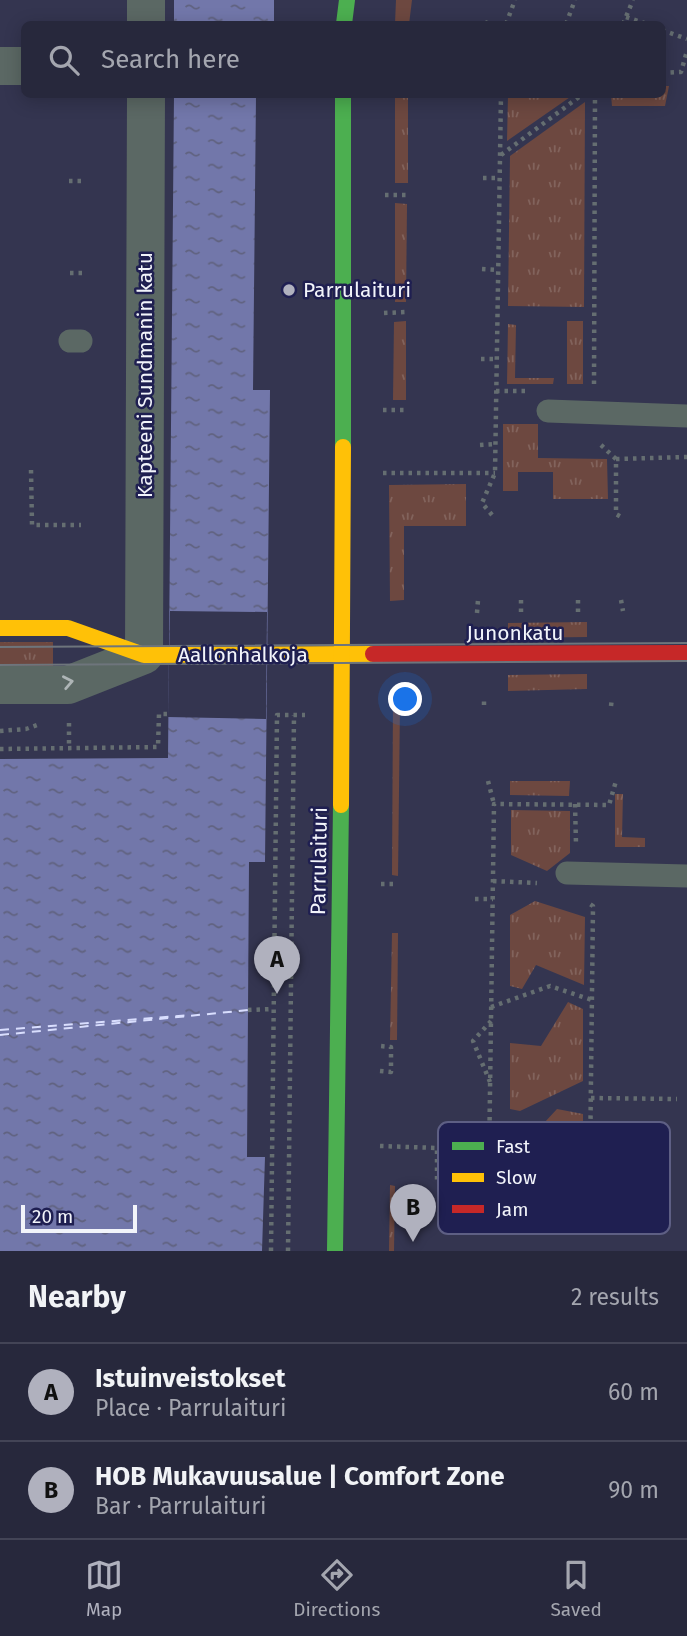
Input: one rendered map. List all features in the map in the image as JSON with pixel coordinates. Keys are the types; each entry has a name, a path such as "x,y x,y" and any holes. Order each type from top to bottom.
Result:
{"street":[{"path":"146,0 146,21"},
{"path":"344,21 346,0"},
{"path":"0,66 21,66"},
{"name":"Kapteeni Sundmanin katu","path":"146,98 157,655"},
{"name":"Parrulaituri","path":"335,1251 344,655 343,98"},
{"name":"Aallonhalkoja","path":"0,628 68,628 157,655 344,655"},
{"name":"Junonkatu","path":"344,655 687,653"},
{"name":"Aallonhalkoja","path":"0,685 68,685 157,655"}],"lane":[{"path":"548,411 687,416"},
{"path":"567,873 687,876"}],"path":[{"path":"507,21 516,0"},
{"path":"567,21 575,0"},
{"path":"624,21 633,0"},
{"path":"626,17 638,21"},
{"path":"666,31 687,38"},
{"path":"666,73 681,72 687,51"},
{"path":"492,514 482,503 495,473 501,98"},
{"path":"500,155 578,98"},
{"path":"594,98 594,392"},
{"path":"483,178 500,178"},
{"path":"69,181 81,181"},
{"path":"385,195 407,195"},
{"path":"482,269 498,270"},
{"path":"70,273 82,273"},
{"path":"384,313 407,312"},
{"path":"481,359 496,359"},
{"path":"496,391 548,391 548,411"},
{"path":"383,410 406,410"},
{"path":"600,443 616,459 617,514 623,518"},
{"path":"480,445 495,444"},
{"path":"616,459 687,457"},
{"path":"31,470 32,525 81,525"},
{"path":"383,473 495,473"},
{"path":"477,613 478,600"},
{"path":"521,600 521,613"},
{"path":"578,600 578,612"},
{"path":"621,600 623,611"},
{"path":"484,698 484,705"},
{"path":"611,706 612,698"},
{"path":"0,749 158,747 159,714 168,714"},
{"path":"271,1251 277,715 306,715"},
{"path":"288,1251 294,715"},
{"path":"69,722 69,748"},
{"path":"488,781 494,803 490,1122"},
{"path":"494,803 609,805 616,781"},
{"path":"381,884 398,884"},
{"path":"583,898 593,906 591,1122"},
{"path":"475,899 493,899"},
{"path":"491,1007 550,986 592,1000"},
{"path":"248,1010 272,1009"},
{"path":"490,1084 473,1041 491,1020"},
{"path":"380,1046 391,1047 394,1056 391,1072 380,1071"},
{"path":"591,1098 677,1099"},
{"path":"380,1146 437,1149 438,1184"}],"green space":[{"path":"396,0 412,0 409,21 395,21"},
{"path":"666,86 669,86 665,106 612,106 611,98 666,98"},
{"path":"395,98 408,98 408,183 395,183"},
{"path":"508,98 569,98 507,141"},
{"path":"585,102 584,307 508,306 510,156"},
{"path":"395,203 407,204 406,302 395,302"},
{"path":"406,321 406,400 393,400 394,322"},
{"path":"567,321 583,321 583,384 567,384"},
{"path":"508,324 516,325 515,378 554,378 553,384 507,384"},
{"path":"503,424 538,424 538,458 607,459 608,499 553,499 553,472 518,472 518,491 503,491"},
{"path":"466,484 466,526 404,526 404,600 390,601 389,485"},
{"path":"587,622 587,637 508,638 508,623"},
{"path":"0,642 53,642 53,676 0,675"},
{"path":"587,674 587,689 508,691 508,675"},
{"path":"393,704 400,704 398,876 392,875"},
{"path":"510,781 570,781 569,796 510,795"},
{"path":"615,794 623,794 622,837 645,838 645,847 615,847"},
{"path":"511,810 570,811 570,853 547,871 511,855"},
{"path":"535,901 585,917 584,985 536,965 522,989 510,986 510,915"},
{"path":"392,933 398,933 397,1040 390,1040"},
{"path":"568,1002 583,1009 583,1081 520,1111 510,1109 510,1043 541,1046"},
{"path":"557,1109 583,1114 583,1122 545,1122"},
{"path":"390,1185 395,1186 394,1251 389,1251"}],"water":[{"path":"174,0 274,0 274,21 174,21"},
{"path":"174,98 256,98 253,390 270,390 265,862 249,862 247,1157 265,1157 262,1251 0,1251 0,759 168,758"}],"pier":[{"path":"170,611 267,612 266,719 168,717"}],"ferry route":[{"path":"0,1035 248,1010"},
{"path":"0,1030 191,1015"}],"tram line":[{"path":"0,647 687,643"},
{"path":"0,665 687,661"}],"traffic: fast":[{"path":"344,21 347,0"},
{"path":"343,98 343,447"},
{"path":"335,1251 341,805"}],"traffic: slow":[{"path":"341,805 343,447"},
{"path":"0,628 68,628 144,655 373,654"}],"traffic: jam":[{"path":"373,654 687,653"}],"place":[{"name":"Parrulaituri","path":"289,290"},
{"name":"Istuinveistokset","path":"277,994"},
{"name":"HOB Mukavuusalue | Comfort Zone","path":"413,1242"}]}
